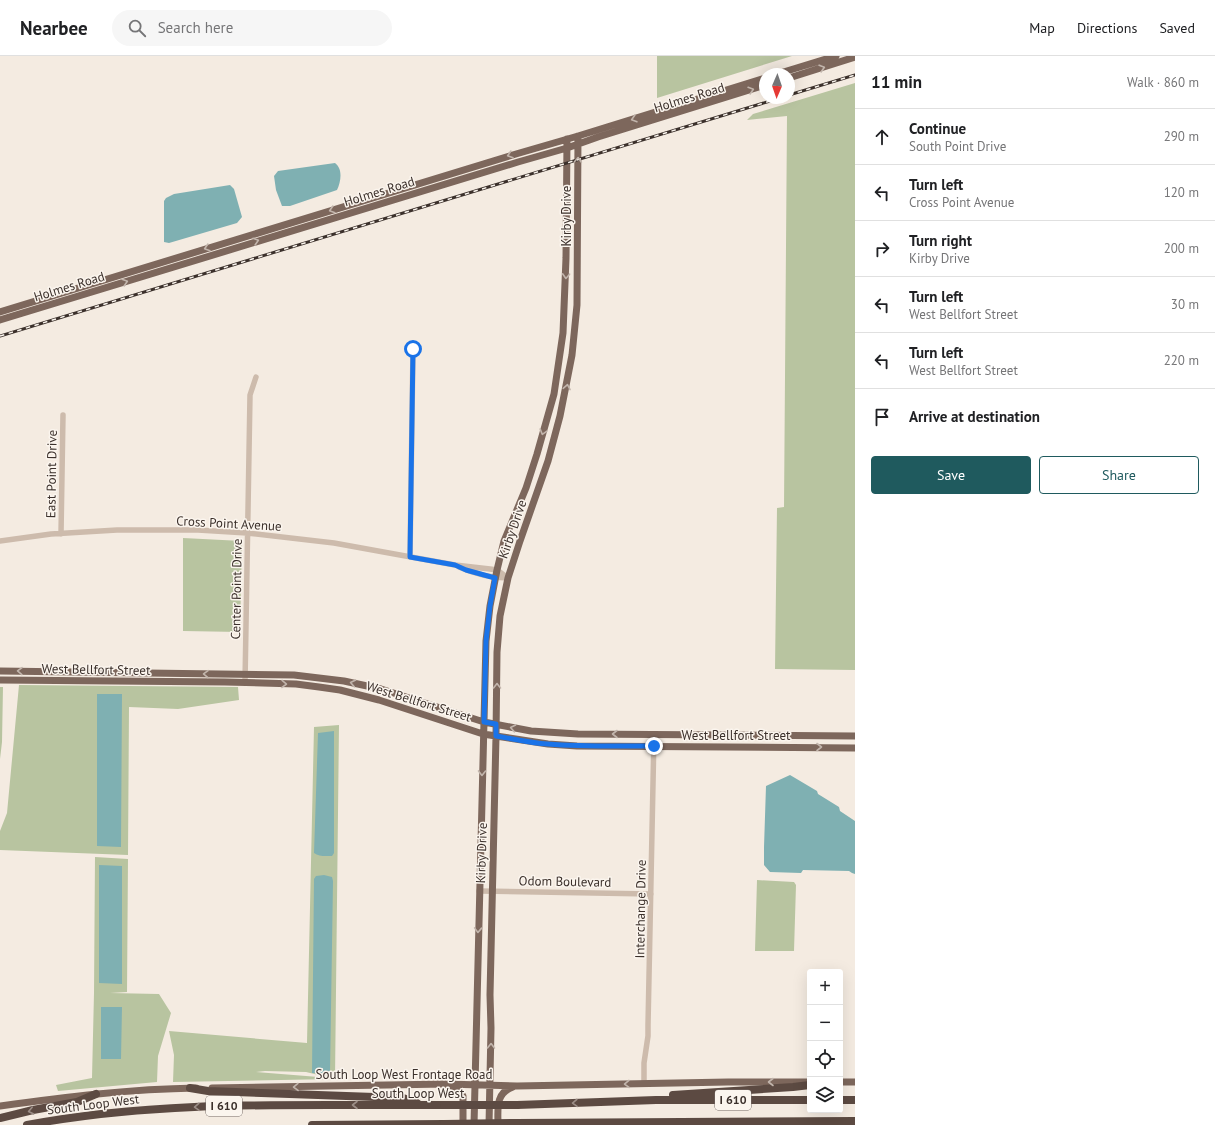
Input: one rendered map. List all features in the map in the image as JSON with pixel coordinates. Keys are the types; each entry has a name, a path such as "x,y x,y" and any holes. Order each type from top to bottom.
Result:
{"highway":[{"path":"656,1100 668,1095 793,1088 807,1084"},
{"path":"190,1088 208,1091 403,1098 422,1105"},
{"path":"0,1118 77,1102 96,1094"},
{"name":"South Loop West","path":"27,1125 67,1118 138,1110 222,1106 517,1105 656,1100 807,1100"},
{"path":"843,1100 855,1100"},
{"name":"I 610","path":"312,1125 855,1121"},
{"path":"527,1123 548,1125"}],"main road":[{"path":"795,69 836,56"},
{"path":"795,76 855,57"},
{"name":"Holmes Road","path":"3,315 137,270 268,229 759,80"},
{"name":"Holmes Road","path":"3,315 140,277 567,148 759,87"},
{"name":"Kirby Drive","path":"489,1125 497,652 500,616 508,578 548,461 560,416 572,354 577,305 578,136"},
{"name":"Kirby Drive","path":"474,1125 486,641 495,578 504,541 526,488 554,394 563,333 566,258 567,139"},
{"path":"456,172 459,180"},
{"path":"268,229 271,237"},
{"path":"566,258 578,258"},
{"path":"137,270 140,277"},
{"path":"560,353 572,354"},
{"path":"548,414 560,416"},
{"path":"526,488 538,492"},
{"name":"West Bellfort Street","path":"0,671 294,675 321,678 381,689 484,722 530,731 578,734 855,736"},
{"name":"West Bellfort Street","path":"0,680 296,684 340,690 379,700 483,734 548,744 576,746 855,748"},
{"path":"379,700 381,689"},
{"path":"465,715 475,715 482,709 485,702"},
{"path":"576,746 578,734"},
{"path":"735,736 735,747"},
{"path":"803,736 803,747"},
{"path":"477,995 490,995"},
{"name":"South Loop West Frontage Road","path":"0,1106 96,1094 190,1088 445,1084 517,1086 749,1082 807,1083"},
{"path":"843,1082 855,1082"},
{"path":"445,1084 456,1087 463,1096 462,1125"},
{"path":"498,1125 499,1098 507,1089 517,1086"}],"street":[{"path":"410,557 413,349"},
{"name":"Center Point Drive","path":"245,683 250,394 256,377"},
{"name":"East Point Drive","path":"61,534 63,415"},
{"name":"Cross Point Avenue","path":"0,541 32,536 144,530 198,530 247,533 334,543 455,565 497,570 508,578"},
{"name":"Cross Point Avenue","path":"455,565 466,570 495,578 508,578"},
{"name":"Interchange Drive","path":"644,1084 644,1063 648,1036 654,735"},
{"name":"Odom Boulevard","path":"480,891 651,894"}],"green space":[{"path":"657,56 792,56 657,98"},
{"path":"855,83 855,670 775,669 777,508 784,507 787,116 747,120 753,114 786,104 795,104 795,101"},
{"path":"183,538 242,541 240,632 183,631"},
{"path":"19,685 238,687 239,700 178,709 129,707 128,855 0,850 0,831 7,813"},
{"path":"0,687 3,687 2,742 0,759"},
{"path":"339,725 335,1079 173,1082 174,1055 169,1031 307,1043 314,727","holes":["265,1071 306,1072 331,1078 256,1072"]},
{"path":"95,857 128,859 127,992 110,993 159,994 171,1013 158,1056 157,1082 58,1091 56,1085 92,1078"},
{"path":"757,880 794,882 796,885 794,951 755,951"}],"water":[{"path":"335,163 340,172 340,183 337,190 290,206 282,206 276,190 274,176 278,171"},
{"path":"230,185 234,189 242,217 237,223 169,243 164,242 164,201 166,198 174,194"},
{"path":"97,694 122,694 121,847 97,846"},
{"path":"334,731 334,853 332,856 323,856 314,853 318,733"},
{"path":"790,775 817,791 818,794 839,807 840,811 855,821 855,874 849,871 803,870 801,873 770,872 764,865 766,786"},
{"path":"99,865 122,866 122,984 99,983"},
{"path":"324,875 332,877 333,881 330,1073 312,1073 314,879 316,876"},
{"path":"101,1007 122,1007 121,1059 101,1059"}],"railway":[{"path":"795,93 855,75"},
{"path":"0,336 760,104"}],"route":[{"path":"413,349 410,557 455,565 466,570 495,578 486,641 484,722 496,724 496,736 548,744 576,746 654,746"}]}
